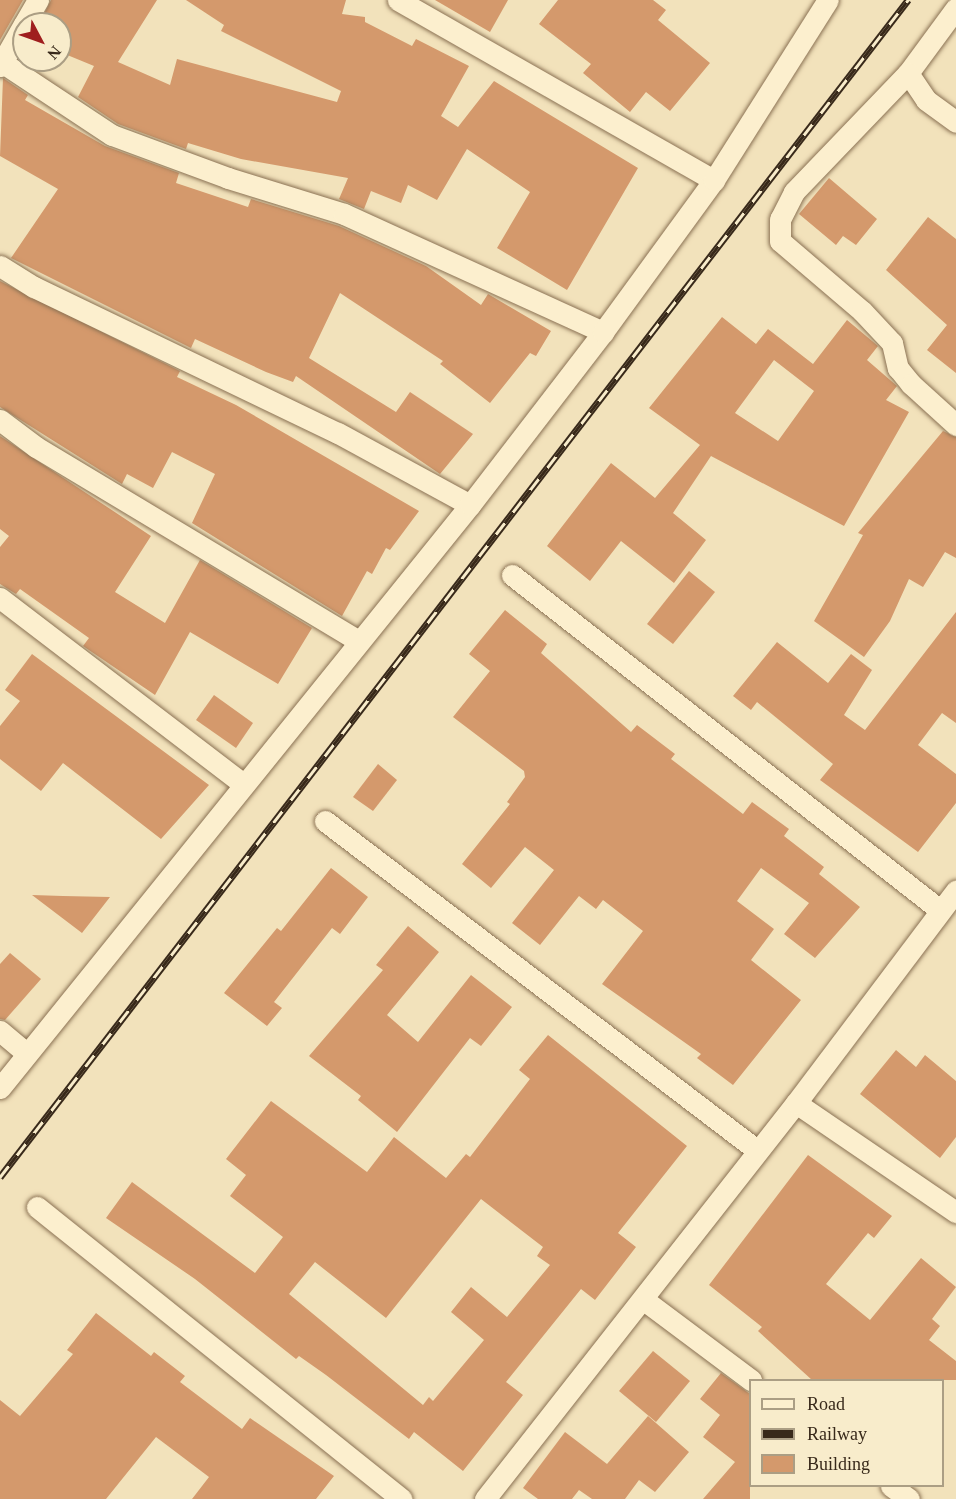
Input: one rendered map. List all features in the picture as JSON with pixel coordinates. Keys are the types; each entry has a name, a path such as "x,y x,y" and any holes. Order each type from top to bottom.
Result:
{"street":[{"path":"399,0 714,180"},
{"path":"0,1088 357,640 470,505 603,332 714,180 828,0"},
{"path":"956,8 908,73 794,192 780,219 780,242 862,311 892,343 898,368 911,384 956,425"},
{"path":"12,44 1,63 112,135 228,178 344,214 603,332"},
{"path":"908,73 926,100 956,122"},
{"path":"0,266 34,287 338,433 470,505"},
{"path":"0,420 46,453 357,640"},
{"path":"512,575 940,910"},
{"path":"0,598 243,784"},
{"path":"325,820 758,1151"},
{"path":"492,1497 796,1103 956,891"},
{"path":"0,1031 27,1054"},
{"path":"796,1103 956,1212"},
{"path":"37,1207 402,1499"},
{"path":"644,1300 750,1379"},
{"path":"894,1487 909,1499"}],"building":[{"path":"0,0 23,0 16,12 12,12 12,19 0,40"},
{"path":"51,0 157,0 118,62 170,85 177,59 337,102 341,91 221,31 224,25 186,0 346,0 342,14 365,17 365,22 412,46 416,39 469,66 441,116 458,127 494,81 638,168 567,290 497,248 530,192 467,149 437,200 408,185 401,203 371,191 364,209 339,199 348,178 241,159 188,143 186,149 118,124 78,97 94,66 72,57 72,12 45,12"},
{"path":"435,0 508,0 490,32"},
{"path":"558,0 653,0 666,10 658,20 710,63 670,111 646,92 630,112 583,73 591,64 539,24"},
{"path":"3,78 28,95 25,100 105,146 179,173 176,183 248,207 251,199 339,226 426,266 481,305 488,294 551,331 536,356 530,353 490,403 440,364 443,361 340,293 309,358 396,412 410,392 473,434 440,474 296,376 293,382 195,339 191,348 11,258 58,189 0,156"},
{"path":"829,178 877,219 856,245 843,236 836,245 799,214"},
{"path":"928,217 956,239 956,373 927,350 947,325 886,270"},
{"path":"0,281 180,371 177,377 236,405 419,511 390,550 386,548 372,574 367,571 342,616 192,523 215,474 172,452 153,488 127,474 122,484 0,407"},
{"path":"722,317 756,344 768,329 813,364 847,320 878,346 867,360 897,386 886,400 909,412 844,526 711,456 673,513 706,540 674,583 621,541 590,581 547,546 611,463 655,498 700,445 649,408","holes":["774,360 814,391 778,441 735,413"]},
{"path":"943,431 956,437 956,558 945,552 923,587 909,579 890,621 864,657 814,621 863,535 858,533"},
{"path":"0,436 151,536 115,592 165,623 200,560 312,628 278,684 190,632 155,695 83,646 89,638 20,589 16,594 0,584 0,547 9,536 0,529"},
{"path":"689,571 715,592 673,644 647,624"},
{"path":"505,610 547,644 541,653 631,732 637,725 675,754 671,759 743,814 752,802 789,829 784,836 824,867 819,874 860,907 815,958 784,934 809,903 761,868 737,901 774,929 751,960 801,1000 733,1085 697,1058 701,1054 602,984 643,931 603,900 596,909 579,896 540,945 512,923 554,870 525,847 491,888 462,864 510,804 507,802 525,777 524,771 453,717 490,671 469,654"},
{"path":"956,612 956,723 942,713 918,745 956,774 956,803 918,852 820,780 833,764 757,702 751,710 733,696 777,642 828,683 851,654 872,670 844,715 865,730"},
{"path":"32,654 209,785 161,839 63,763 41,791 0,759 0,726 20,701 5,690"},
{"path":"214,695 253,723 236,748 196,720"},
{"path":"378,764 397,780 373,811 353,797"},
{"path":"331,868 368,897 340,934 332,928 274,1002 282,1008 267,1026 224,993 277,928 281,931"},
{"path":"32,895 63,896 110,897 82,933"},
{"path":"408,926 439,952 387,1015 418,1042 471,975 512,1007 481,1046 470,1038 397,1132 358,1100 361,1096 309,1056 383,970 376,965"},
{"path":"10,953 41,979 5,1020 0,1019 0,964"},
{"path":"548,1035 687,1146 618,1233 636,1247 595,1300 581,1289 506,1382 523,1395 463,1471 414,1432 409,1439 326,1375 299,1356 296,1359 195,1279 106,1218 132,1182 255,1273 283,1237 230,1196 246,1175 226,1159 271,1101 367,1172 394,1137 446,1178 466,1154 470,1157 530,1079 519,1070","holes":["481,1199 543,1247 537,1256 550,1265 507,1317 471,1287 451,1312 484,1340 433,1401 429,1397 423,1405 289,1294 315,1262 386,1318"]},
{"path":"896,1050 916,1067 925,1055 956,1081 956,1137 940,1158 860,1094"},
{"path":"808,1155 892,1216 874,1238 868,1233 826,1284 870,1320 921,1258 956,1287 932,1319 940,1326 929,1340 956,1361 956,1380 811,1379 758,1331 762,1327 709,1285"},
{"path":"96,1313 151,1356 154,1352 185,1376 180,1382 242,1429 250,1418 334,1476 316,1499 192,1499 209,1477 156,1437 106,1499 0,1499 0,1400 20,1416 73,1354 67,1350"},
{"path":"653,1351 690,1381 656,1422 619,1391"},
{"path":"721,1373 749,1393 750,1499 703,1499 735,1462 703,1437 720,1415 700,1399"},
{"path":"648,1416 689,1452 655,1492 639,1480 625,1499 592,1499 579,1490 572,1499 538,1499 523,1488 565,1432 607,1464"}],"railway":[{"path":"0,1177 908,0"}]}
